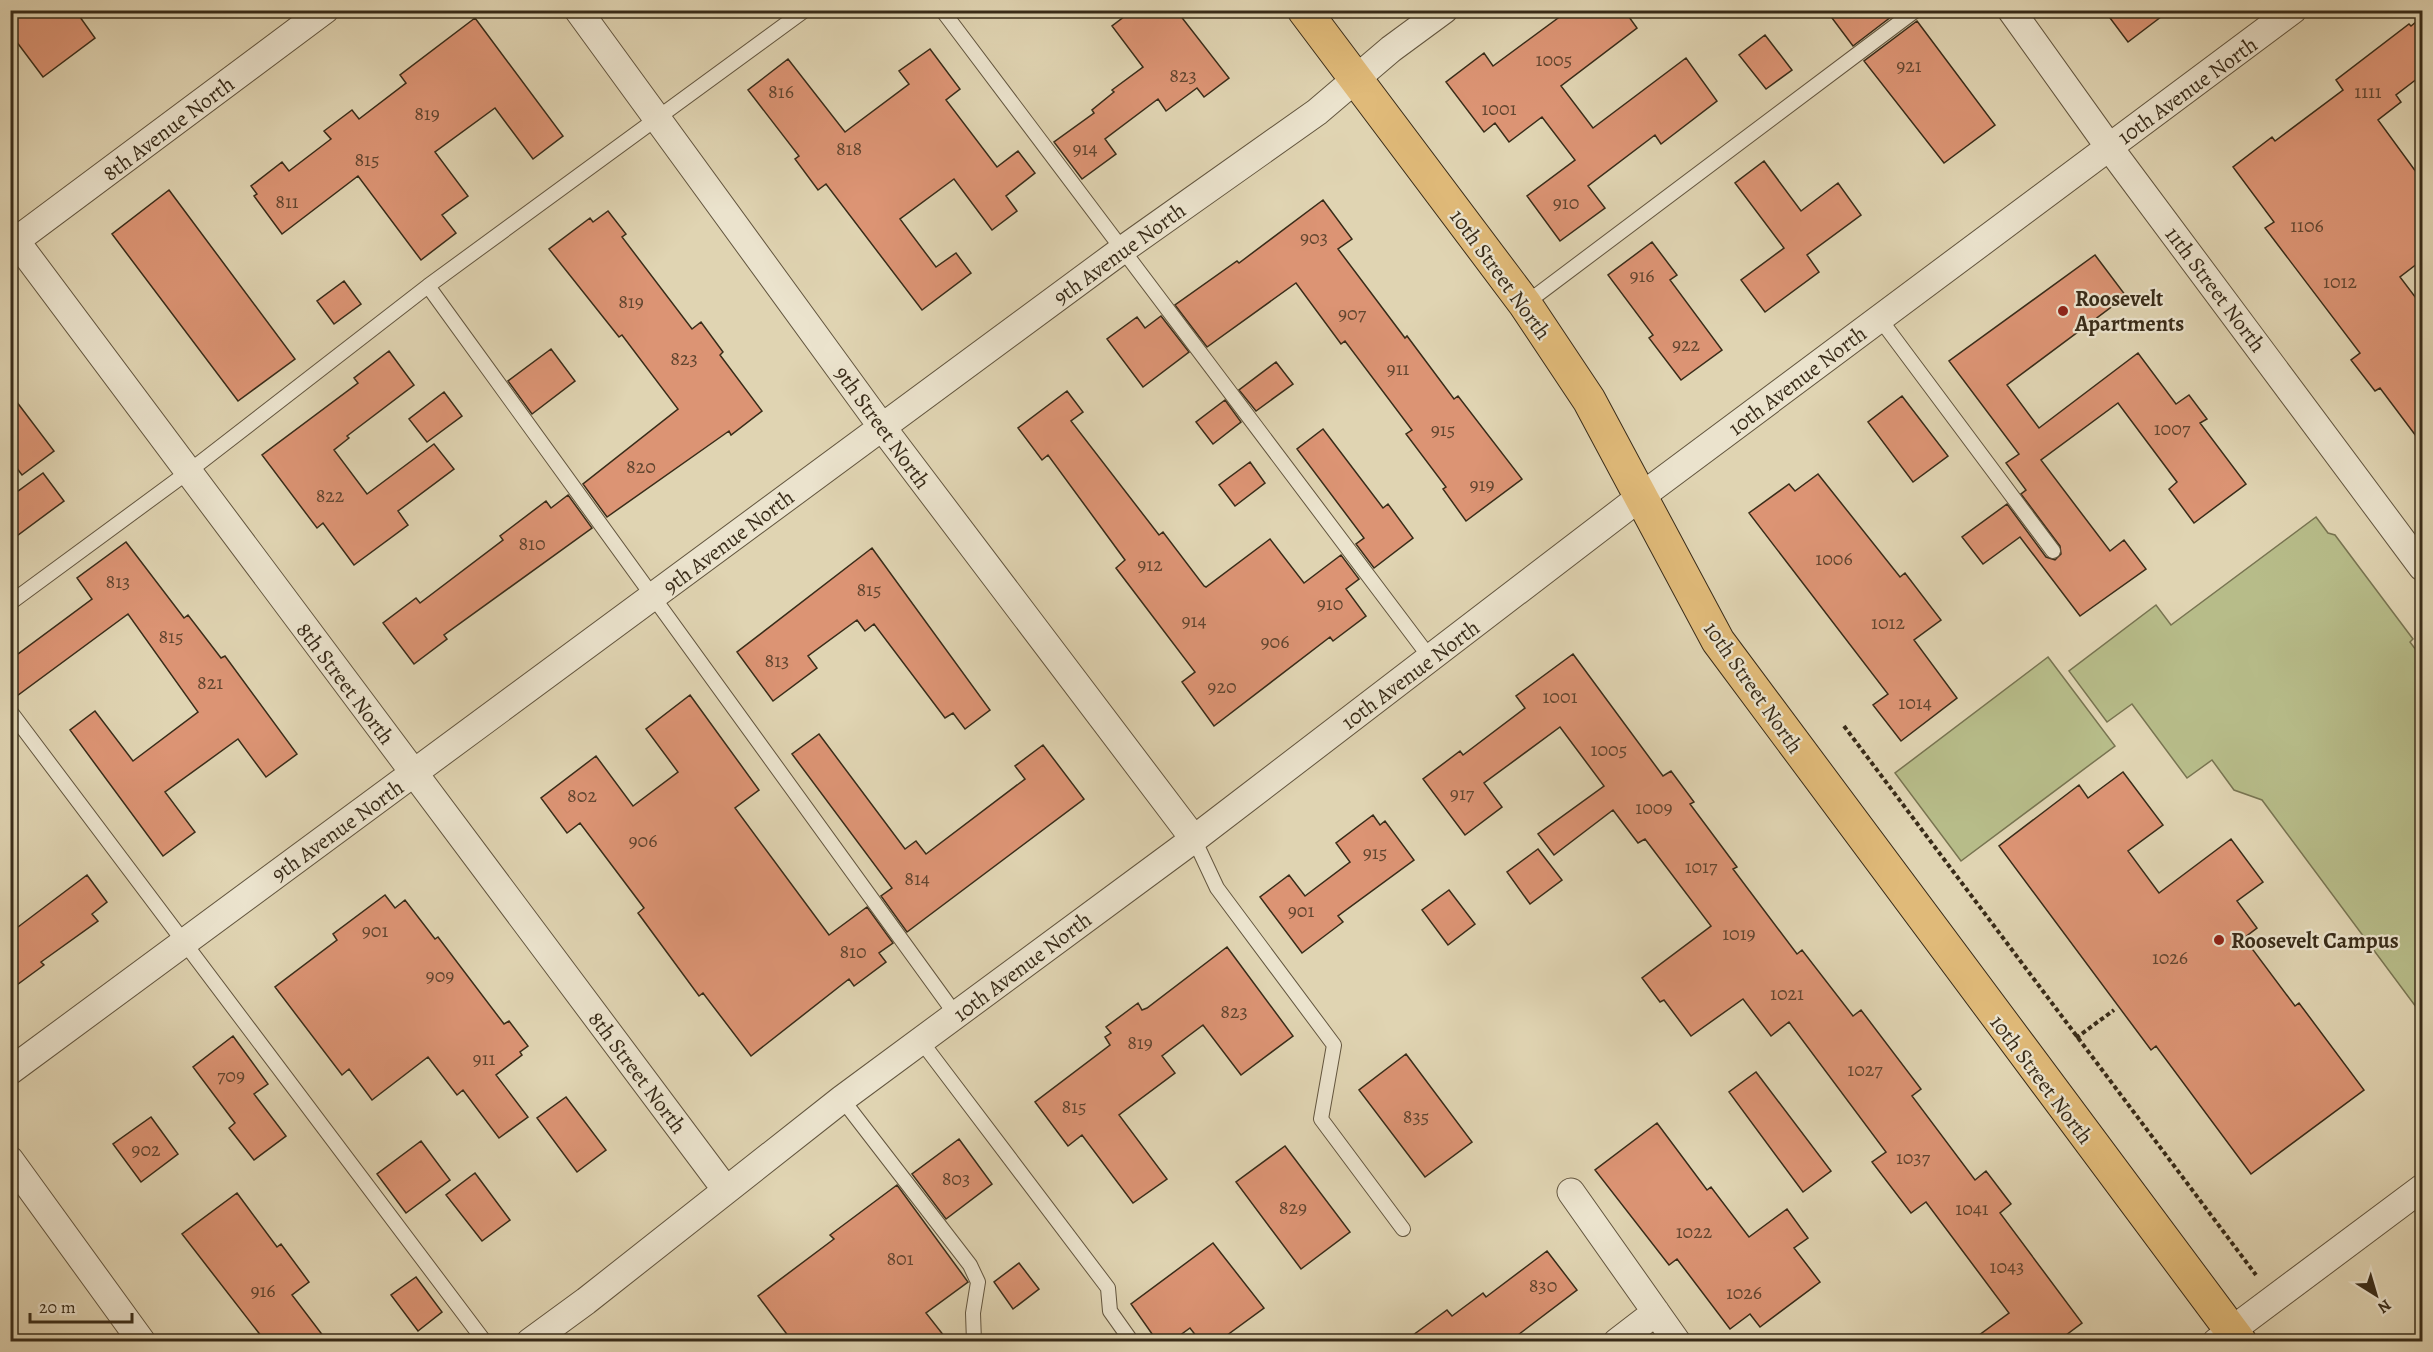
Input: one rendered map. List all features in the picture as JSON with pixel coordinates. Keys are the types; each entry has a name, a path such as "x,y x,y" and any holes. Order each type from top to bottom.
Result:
{"main road":[{"name":"10th Street North","path":"1304,10 1525,304 1588,400 1639,498 1718,640 2229,1338"}],"street":[{"name":"8th Avenue North","path":"12,240 325,10"},
{"name":"9th Street North","path":"579,10 659,117 882,427 1194,839"},
{"name":"9th Avenue North","path":"10,1071 1122,250 1317,112 1355,79 1444,10"},
{"name":"11th Street North","path":"2011,10 2109,147 2422,567"},
{"name":"10th Avenue North","path":"530,1341 586,1301 842,1099 1194,839 1639,498 2293,10"},
{"name":"8th Street North","path":"12,240 726,1190"},
{"path":"10,1160 142,1341"},
{"path":"2229,1338 2422,1188"},
{"path":"1571,1192 1677,1341"},
{"path":"1617,1341 1656,1312"}],"lane":[{"path":"10,603 188,472 428,286 805,10"},
{"path":"942,10 1431,659"},
{"path":"1525,304 1916,10"},
{"path":"428,286 956,1015"},
{"path":"1880,319 2053,551"},
{"path":"10,711 186,941 484,1341"},
{"path":"1194,839 1217,888 1334,1045 1321,1119 1403,1229"},
{"path":"921,1041 1108,1288 1110,1311 1132,1341"},
{"path":"842,1099 970,1265 978,1282 973,1312 974,1341"}],"path":[{"path":"1844,726 2076,1038 2258,1277"},
{"path":"2076,1038 2114,1010"}],"green space":[{"path":"2316,517 2328,533 2335,535 2413,639 2410,642 2422,658 2422,1015 2262,800 2234,790 2212,760 2187,778 2132,704 2107,722 2069,671 2156,605 2171,625"},
{"path":"2048,657 2115,746 1961,861 1895,773"}],"building":[{"path":"10,10 75,10 95,38 43,77 10,33"},
{"path":"1133,10 1176,10 1229,78 1204,97 1197,88 1166,111 1158,99 1105,139 1116,154 1082,179 1054,142 1094,113 1092,110 1114,92 1112,90 1143,67 1112,26"},
{"path":"1569,10 1624,10 1637,28 1561,86 1593,128 1686,58 1717,101 1661,144 1655,135 1588,186 1605,208 1560,241 1527,196 1575,160 1542,117 1509,142 1495,123 1484,132 1446,82 1484,53 1493,66"},
{"path":"1826,10 1900,10 1853,46"},
{"path":"2104,10 2170,10 2128,42"},
{"path":"2422,17 2422,75 2396,95 2401,102 2378,120 2422,180 2422,260 2400,277 2422,306 2422,444 2380,388 2375,391 2351,360 2360,353 2265,228 2274,222 2233,167 2272,137 2275,141 2343,90 2336,80 2409,24 2411,26"},
{"path":"475,18 563,136 533,159 495,108 435,152 468,196 442,215 456,233 421,260 358,176 282,234 254,196 257,194 251,186 282,162 289,171 331,139 324,131 352,110 359,119 406,83 400,75"},
{"path":"1917,21 1995,125 1944,163 1864,61"},
{"path":"1765,35 1792,70 1766,89 1739,55"},
{"path":"930,49 960,89 946,100 997,167 1018,151 1035,173 1006,196 1017,211 992,230 954,179 900,219 936,267 956,253 971,273 922,310 826,184 818,190 795,159 799,156 748,90 788,59 845,132 909,84 899,71"},
{"path":"1764,161 1801,211 1838,183 1861,215 1807,255 1819,272 1765,312 1741,280 1784,248 1735,183"},
{"path":"169,190 295,359 238,401 112,234"},
{"path":"1323,200 1352,239 1338,249 1405,338 1407,336 1454,399 1458,396 1522,479 1466,521 1443,489 1446,487 1406,434 1412,430 1345,341 1341,344 1296,283 1207,347 1175,305 1237,261 1239,263"},
{"path":"608,211 626,234 622,237 692,329 701,322 723,352 720,355 762,411 731,435 729,431 607,517 583,484 678,409 622,335 619,337 549,249 590,218 593,222"},
{"path":"1652,242 1677,275 1670,280 1722,350 1681,380 1649,338 1653,335 1608,275"},
{"path":"2095,255 2126,296 2007,385 2039,428 2138,353 2176,404 2189,395 2207,419 2200,423 2246,484 2194,523 2169,489 2177,482 2118,403 2041,460 2110,551 2124,540 2146,569 2080,616 2020,537 1983,564 1962,537 2007,504 2046,557 2055,560 2061,554 2060,546 2021,494 2026,490 2006,463 2019,454 1949,361"},
{"path":"344,281 361,304 334,324 317,301"},
{"path":"1161,316 1189,352 1143,387 1107,339 1137,317 1145,328"},
{"path":"551,349 575,381 532,414 508,381"},
{"path":"389,351 414,385 347,436 349,438 334,450 367,494 434,444 454,469 398,511 408,525 354,565 323,523 317,528 262,455 358,383 354,378"},
{"path":"1276,362 1293,384 1256,411 1239,390"},
{"path":"1067,391 1083,412 1071,421 1159,535 1163,532 1204,586 1206,587 1270,539 1304,583 1341,555 1359,579 1346,589 1366,616 1333,641 1330,637 1214,726 1182,682 1195,672 1116,568 1125,560 1048,455 1042,460 1018,428"},
{"path":"444,392 462,416 427,442 409,419"},
{"path":"10,393 54,451 22,475 10,459"},
{"path":"1902,396 1948,456 1913,482 1868,422"},
{"path":"1225,400 1241,422 1213,444 1196,422"},
{"path":"1323,429 1383,508 1388,504 1413,538 1374,568 1356,544 1364,538 1297,449"},
{"path":"1250,462 1265,483 1235,506 1219,485"},
{"path":"43,473 64,501 10,541 10,497"},
{"path":"1818,474 1900,577 1905,573 1941,620 1914,640 1957,698 1901,741 1873,705 1888,694 1749,513 1789,484 1795,491"},
{"path":"568,495 592,528 444,635 447,639 414,664 383,623 416,598 420,603 503,540 500,536 546,501 551,508"},
{"path":"126,542 184,618 188,615 221,658 225,656 297,754 266,777 238,739 165,792 195,832 163,856 70,730 95,711 133,761 198,712 128,614 10,701 10,660 92,599 77,578"},
{"path":"872,548 990,710 965,729 953,713 945,718 874,624 865,631 857,620 808,656 817,668 773,701 737,652"},
{"path":"1573,654 1663,776 1671,771 1694,802 1690,804 1737,867 1733,869 1797,954 1802,950 1853,1016 1861,1010 1921,1089 1912,1096 1975,1180 1986,1171 2011,1204 2000,1213 2082,1323 2058,1341 1971,1341 2009,1313 1926,1202 1911,1213 1872,1162 1886,1152 1789,1022 1771,1036 1743,999 1691,1036 1664,1000 1660,1002 1642,978 1711,926 1645,839 1638,843 1613,810 1554,855 1538,834 1604,786 1560,727 1484,783 1502,807 1465,835 1423,779 1460,751 1463,755 1525,708 1516,696"},
{"path":"690,695 759,790 735,808 829,935 867,907 893,943 879,953 886,962 854,986 849,979 751,1056 703,993 699,996 638,913 644,908 580,823 567,833 541,798 596,756 633,806 678,772 646,729"},
{"path":"819,734 905,849 916,841 926,854 1025,779 1015,766 1043,745 1084,799 907,932 881,896 892,888 792,754"},
{"path":"2123,772 2163,825 2128,851 2159,893 2231,839 2263,882 2237,901 2257,928 2244,938 2295,1006 2299,1003 2364,1090 2251,1174 2156,1046 2151,1050 1999,846 2079,785 2088,798"},
{"path":"1373,815 1380,825 1385,821 1414,860 1338,916 1343,922 1302,953 1260,897 1289,875 1305,896 1350,862 1336,843"},
{"path":"1538,849 1562,880 1530,904 1507,872"},
{"path":"87,875 107,902 92,914 98,921 41,962 44,965 10,990 10,933"},
{"path":"1449,890 1475,924 1448,945 1422,910"},
{"path":"385,895 395,908 405,900 435,939 438,937 504,1024 509,1021 528,1046 520,1052 522,1055 496,1075 528,1117 499,1138 463,1090 457,1095 428,1057 372,1100 349,1069 342,1075 275,987 337,940 333,934"},
{"path":"1227,947 1293,1036 1241,1075 1203,1025 1162,1056 1175,1073 1119,1115 1167,1179 1133,1203 1082,1135 1068,1146 1035,1102 1110,1045 1105,1037 1111,1033 1106,1027 1138,1003 1142,1010 1147,1008"},
{"path":"233,1036 268,1084 254,1094 286,1136 254,1160 229,1128 235,1123 193,1067"},
{"path":"1406,1054 1472,1142 1425,1177 1359,1090"},
{"path":"1756,1072 1831,1171 1803,1192 1729,1092"},
{"path":"566,1097 606,1150 577,1172 537,1118"},
{"path":"151,1117 178,1154 141,1182 113,1144"},
{"path":"1657,1123 1707,1190 1711,1187 1749,1237 1787,1209 1808,1238 1794,1248 1820,1282 1760,1327 1750,1314 1730,1329 1677,1259 1669,1265 1595,1170"},
{"path":"959,1139 992,1184 946,1219 912,1174"},
{"path":"421,1141 450,1180 406,1213 377,1174"},
{"path":"1285,1146 1350,1232 1301,1269 1236,1182"},
{"path":"475,1173 510,1220 482,1241 446,1195"},
{"path":"897,1185 968,1282 926,1313 948,1341 792,1341 758,1296 834,1239 830,1235"},
{"path":"237,1193 277,1247 281,1244 309,1282 292,1295 327,1341 265,1341 182,1234"},
{"path":"1213,1243 1264,1308 1219,1341 1200,1341 1190,1328 1172,1341 1157,1341 1131,1304"},
{"path":"1547,1251 1577,1290 1510,1341 1405,1341 1447,1310 1452,1316 1483,1293 1486,1297"},
{"path":"1019,1263 1039,1289 1013,1309 994,1282"},
{"path":"416,1277 442,1312 418,1331 391,1295"}],"place":[{"name":"Roosevelt Apartments","path":"2063,311"},
{"name":"Roosevelt Campus","path":"2219,940"}]}
